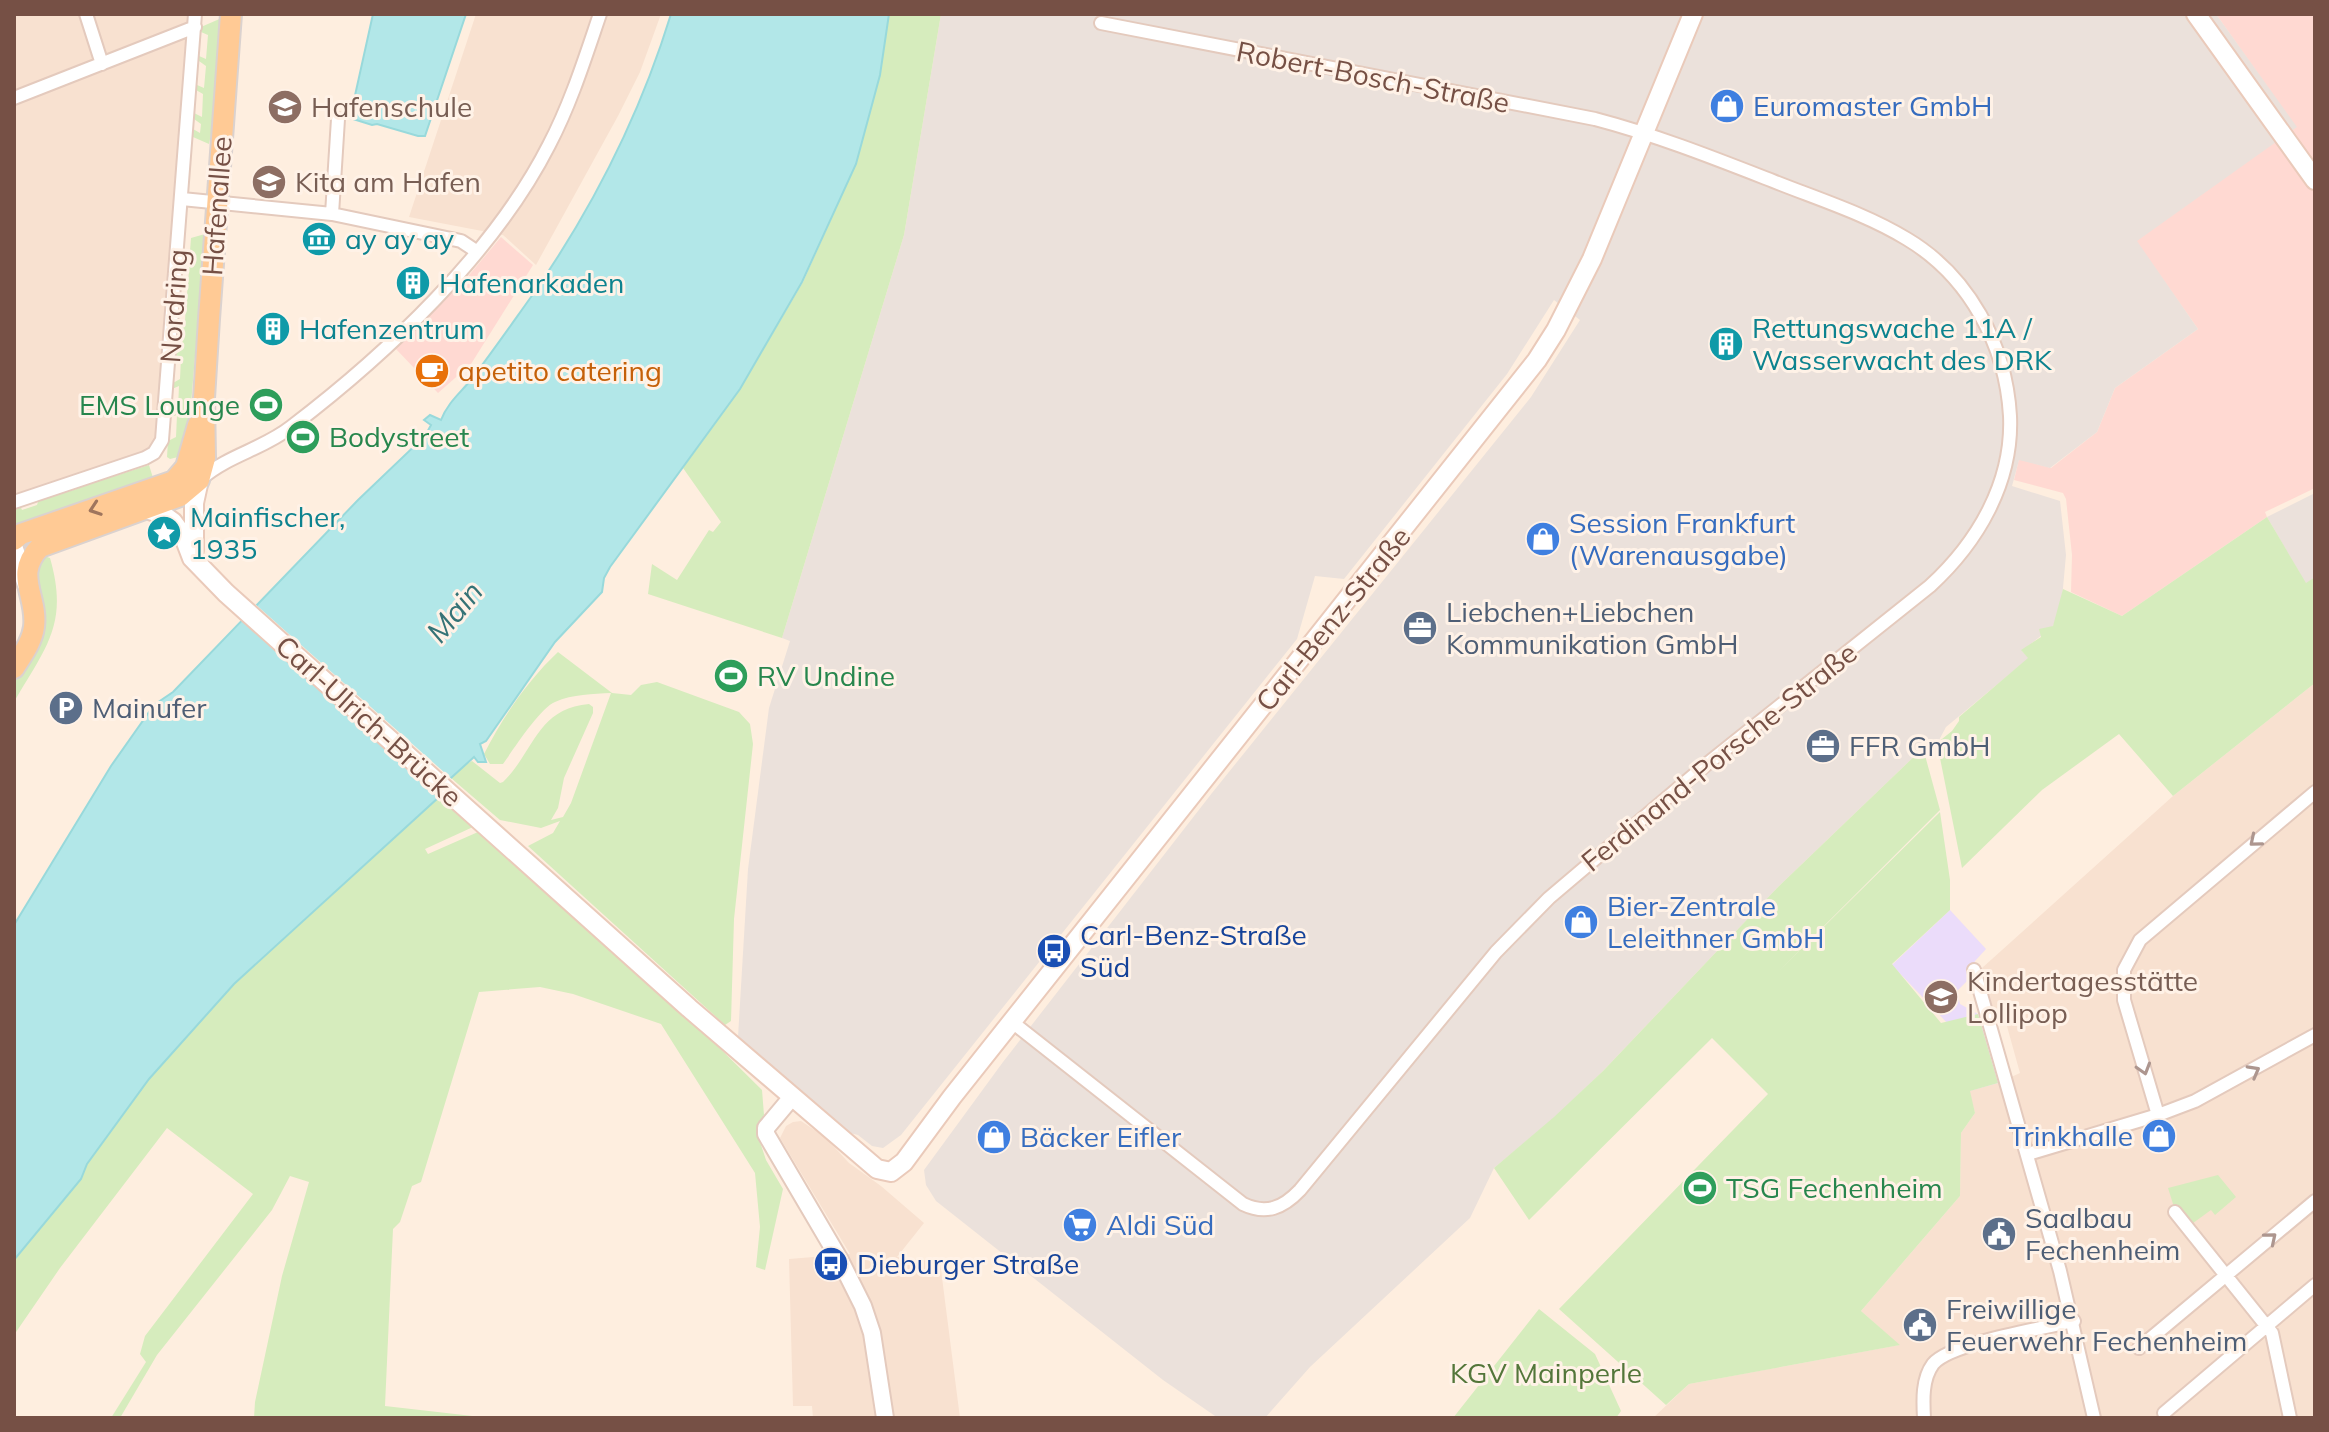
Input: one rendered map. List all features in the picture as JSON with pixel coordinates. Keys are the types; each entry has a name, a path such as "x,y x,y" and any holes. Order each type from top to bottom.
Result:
{"main road":[{"name":"Hafenallee","path":"186,486 206,446 204,398 231,14"},
{"name":"Carl-Benz-Straße","path":"891,1172 904,1162 1537,360 1592,259 1693,14"},
{"path":"2196,14 2315,180"},
{"name":"Hafenallee","path":"184,537 186,486 204,398"},
{"path":"15,543 40,547 146,509 186,486"},
{"path":"15,543 186,486"},
{"path":"186,486 198,564"},
{"path":"146,509 167,517 184,537"},
{"name":"Carl-Ulrich-Brücke","path":"184,537 187,550 226,593 792,1097 877,1169 891,1172"},
{"path":"15,543 20,586 34,621 31,638 18,661"},
{"path":"20,586 28,565 40,547"}],"street":[{"path":"86,14 102,64"},
{"path":"186,486 228,460 268,443 323,403 407,328 476,251 517,200 548,147 571,97 600,14"},
{"path":"14,98 102,64 195,21"},
{"name":"Nordring","path":"16,501 145,458 160,445 164,430 195,21"},
{"name":"Robert-Bosch-Straße","path":"1101,23 1595,119 1644,132"},
{"path":"332,214 338,119"},
{"name":"Ferdinand-Porsche-Straße","path":"1012,1022 1243,1204 1260,1210 1281,1206 1300,1190 1496,952 1549,898 1707,764 1930,586 1969,545 2002,480 2011,433 2009,401 2000,358 1986,325 1966,291 1925,250 1893,230 1644,132"},
{"path":"182,199 332,214 461,241 476,251"},
{"path":"206,446 228,460"},
{"path":"2158,1115 2124,1000 2122,985 2127,961 2151,929 2315,792"},
{"path":"1974,970 2074,1321 2094,1418"},
{"path":"2028,1154 2195,1101 2315,1035"},
{"path":"792,1097 766,1128 768,1142 840,1260 863,1306 872,1333 885,1418"},
{"path":"2139,1348 2315,1201"},
{"path":"2175,1212 2268,1325 2290,1418"},
{"path":"2164,1413 2315,1285"},
{"path":"1924,1418 1926,1378 1930,1368 1942,1355 2074,1321"}],"shaded area":[{"path":"14,14 189,14 157,437 147,452 14,498"},
{"path":"476,14 661,14 640,72 536,265 503,235 409,217"},
{"path":"941,14 2216,14 2297,127 2137,241 2198,329 2115,388 2097,432 2050,468 2019,460 2012,486 2060,501 2066,555 2058,616 2053,626 2022,651 2029,658 1946,727 1938,742 1923,748 1777,888 1603,1071 1555,1117 1494,1168 1470,1218 1310,1367 1265,1418 1218,1418 1163,1380 936,1201 926,1185 924,1170 1003,1062 1212,793 1531,397 1580,320 1554,300 1507,374 1344,579 1315,576 1297,639 901,1135 883,1148 872,1146 850,1133 738,1037 748,869 769,708 790,641 782,638 904,235"},
{"path":"2216,14 2315,14 2315,488 2265,512 2267,517 2122,616 2071,592 2072,555 2063,493 2014,480 2019,459 2051,468 2097,432 2115,388 2198,329 2136,241 2296,127"},
{"path":"501,237 533,265 471,364 438,393 395,348 465,280"},
{"path":"2315,493 2315,577 2306,584 2267,517"},
{"path":"2315,683 2315,1418 1653,1418 1689,1384 1899,1345 1861,1311 1960,1196 1961,1133 1975,1113 1969,1091 2020,1073 2003,1012 1994,1013 1982,968 2173,796"},
{"name":"Kindertagesstätte Lollipop","path":"1950,910 1986,949 1975,961 1970,978 1957,991 1960,1004 1978,1014 1998,1083 1969,1091 1951,1027 1892,965"},
{"path":"801,1121 825,1137 849,1163 924,1223 897,1257 940,1262 960,1418 813,1418 812,1406 793,1406 789,1259 850,1254 780,1138 786,1126"}],"green space":[{"path":"889,14 941,14 904,235 782,638 648,594 652,564 677,580 709,530 713,532 721,522 683,468 740,389 803,282 856,164 880,75"},
{"path":"224,17 217,104 209,144 193,137 193,129 200,133 201,124 194,119 194,113 202,117 203,94 196,90 197,85 204,88 206,66 199,61 199,56 206,59 208,35 201,32 201,27"},
{"path":"205,234 189,429 182,456 170,459 167,457 168,441 176,437 177,415 170,417 170,412 178,409 179,386 172,389 173,383 180,379 181,358 174,360 175,351 182,348 183,332 177,334 177,326 185,322 186,300 179,302 180,297 187,294 189,271 182,273 182,267 189,264 191,238"},
{"path":"149,465 154,481 22,525 14,524 14,505 19,503 22,510 37,505 40,496 68,492 113,472 115,476"},
{"path":"2267,517 2306,583 2315,577 2315,683 2173,796 2119,734 2042,790 1962,868 1937,743 1952,731 1959,717 2028,658 2021,650 2041,637 2039,629 2053,626 2063,589 2122,616"},
{"path":"41,555 50,558 57,601 55,618 44,650 14,702 14,676 39,635 32,573"},
{"path":"558,652 612,693 631,695 641,685 657,682 739,712 750,724 753,744 734,919 731,1021 725,1025 528,846 553,833 560,821 541,828 500,820 451,778 472,761 500,783 503,782 547,723 572,707 589,704 593,707 593,713 564,778 558,808 551,820 563,817 571,803 611,693 576,696 555,702 542,712 503,764 490,764 484,754 516,700"},
{"path":"1923,748 1940,810 1780,970 1940,812 1950,880 1950,910 1892,964 1941,1023 1978,1014 1998,1083 1970,1091 1975,1113 1961,1133 1960,1196 1861,1311 1900,1345 1689,1384 1666,1405 1559,1309 1768,1094 1712,1038 1529,1220 1494,1168 1603,1071 1777,888"},
{"path":"439,797 473,827 425,849 428,854 478,832 666,995 762,1090 764,1115 756,1130 766,1160 783,1189 765,1270 756,1267 760,1227 755,1173 661,1024 573,994 540,987 479,992 421,1182 412,1186 400,1222 393,1229 385,1406 490,1418 254,1418 282,1276 309,1182 290,1176 272,1210 157,1355 120,1418 111,1418 146,1362 140,1354 145,1336 253,1194 167,1128 60,1268 14,1335 14,1260 81,1179 87,1164 149,1079 234,984"},
{"path":"2218,1175 2236,1197 2215,1215 2211,1210 2189,1226 2174,1207 2168,1188"},
{"name":"KGV Mainperle","path":"1539,1309 1595,1354 1621,1411 1616,1418 1453,1418"}],"water":[{"path":"373,14 466,14 425,136 350,118"},
{"name":"Main","path":"671,14 889,14 880,75 856,164 802,282 740,389 610,567 602,592 555,642 486,741 480,744 486,762 478,762 474,757 451,778 439,797 234,984 149,1079 87,1164 81,1179 14,1260 14,925 111,766 154,705 173,692 358,500 425,436 431,425 424,420 430,415 441,420 501,339 574,231 612,161 659,52"}],"pier":[{"path":"254,603 454,781 442,800 239,618"}],"place":[{"name":"Euromaster GmbH","path":"1727,106"},
{"name":"Hafenschule","path":"285,107"},
{"name":"Kita am Hafen","path":"269,182"},
{"name":"ay ay ay","path":"319,239"},
{"name":"Hafenarkaden","path":"413,283"},
{"name":"Hafenzentrum","path":"273,329"},
{"name":"Rettungswache 11A / Wasserwacht des DRK","path":"1726,344"},
{"name":"apetito catering","path":"432,371"},
{"name":"EMS Lounge","path":"266,405"},
{"name":"Bodystreet","path":"303,437"},
{"name":"Mainfischer, 1935","path":"164,533"},
{"name":"Session Frankfurt (Warenausgabe)","path":"1543,539"},
{"name":"Liebchen+Liebchen Kommunikation GmbH","path":"1420,628"},
{"name":"RV Undine","path":"731,676"},
{"name":"Mainufer","path":"66,708"},
{"name":"FFR GmbH","path":"1823,746"},
{"name":"Bier-Zentrale Leleithner GmbH","path":"1581,922"},
{"name":"Carl-Benz-Straße Süd","path":"1054,951"},
{"name":"Kindertagesstätte Lollipop","path":"1941,997"},
{"name":"Trinkhalle","path":"2159,1136"},
{"name":"Bäcker Eifler","path":"994,1137"},
{"name":"TSG Fechenheim","path":"1700,1188"},
{"name":"Aldi Süd","path":"1080,1225"},
{"name":"Saalbau Fechenheim","path":"1999,1234"},
{"name":"Dieburger Straße","path":"831,1264"},
{"name":"Freiwillige Feuerwehr Fechenheim","path":"1920,1325"}]}
